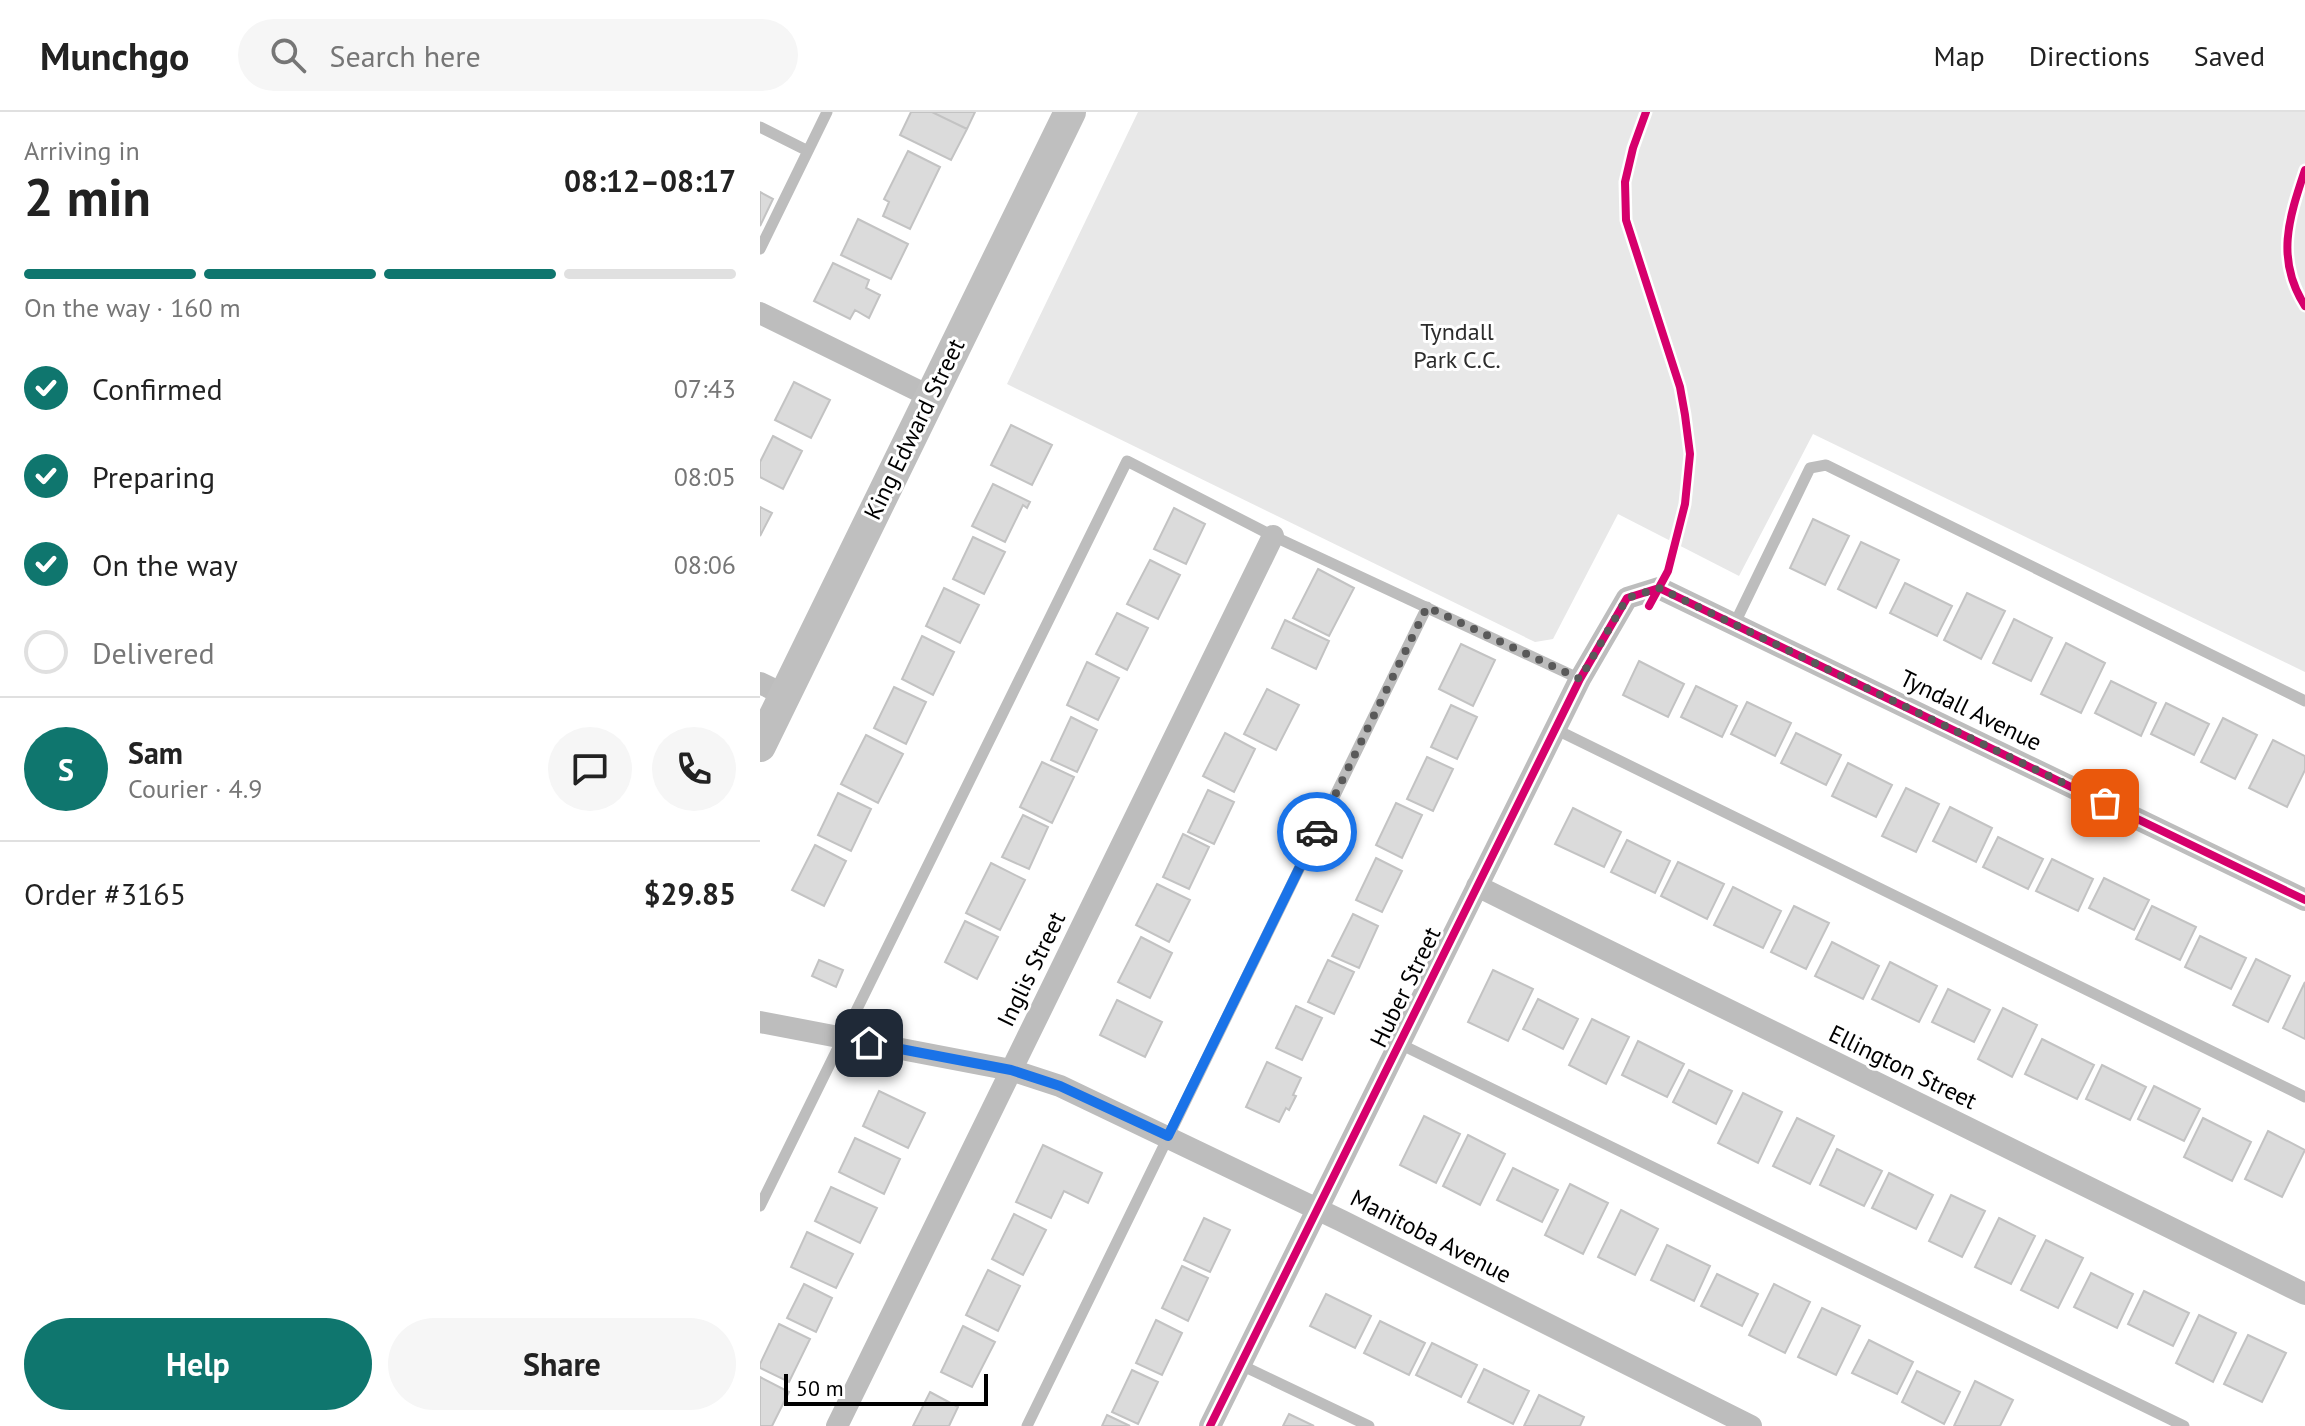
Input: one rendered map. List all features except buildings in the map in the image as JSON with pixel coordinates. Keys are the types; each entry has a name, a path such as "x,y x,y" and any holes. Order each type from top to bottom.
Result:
{"street":[{"name":"King Edward Street","path":"760,746 772,689 929,396 1070,112"},
{"path":"760,313 929,396"},
{"name":"Inglis Street","path":"837,1426 1273,536"},
{"name":"Tyndall Avenue","path":"1659,588 2305,900"},
{"name":"Huber Street","path":"1210,1426 1580,679 1627,598 1659,588"},
{"name":"Ellington Street","path":"1477,886 2305,1294"},
{"name":"Manitoba Avenue","path":"760,1022 1011,1070 1060,1086 1318,1209 1751,1426"}],"lane":[{"path":"760,249 827,112"},
{"path":"760,127 808,151"},
{"path":"760,1206 1127,461 1273,536 1580,679"},
{"path":"1734,625 1810,468 1826,465 2305,701"},
{"path":"1027,1426 1427,607"},
{"path":"1555,729 2305,1097"},
{"path":"1400,1044 2184,1426"},
{"path":"1241,1365 1369,1426"}],"green space":[{"name":"Tyndall Park C.C.","path":"1138,112 2305,112 2305,672 1813,434 1739,576 1618,514 1553,639 1535,642 1007,384"}],"cycle path":[{"path":"1646,112 1625,182 1626,220 1680,387 1690,454 1685,504 1668,571 1649,606"},
{"path":"2305,170 2288,238 2290,272 2305,306"},
{"path":"1210,1426 1580,679 1627,598 1659,588 2305,900"}],"way so far":[{"path":"1317,832 1427,607 1580,679 1627,598 1659,588 2105,803"}],"route":[{"path":"869,1043 1011,1070 1060,1086 1168,1136 1317,832"}]}
